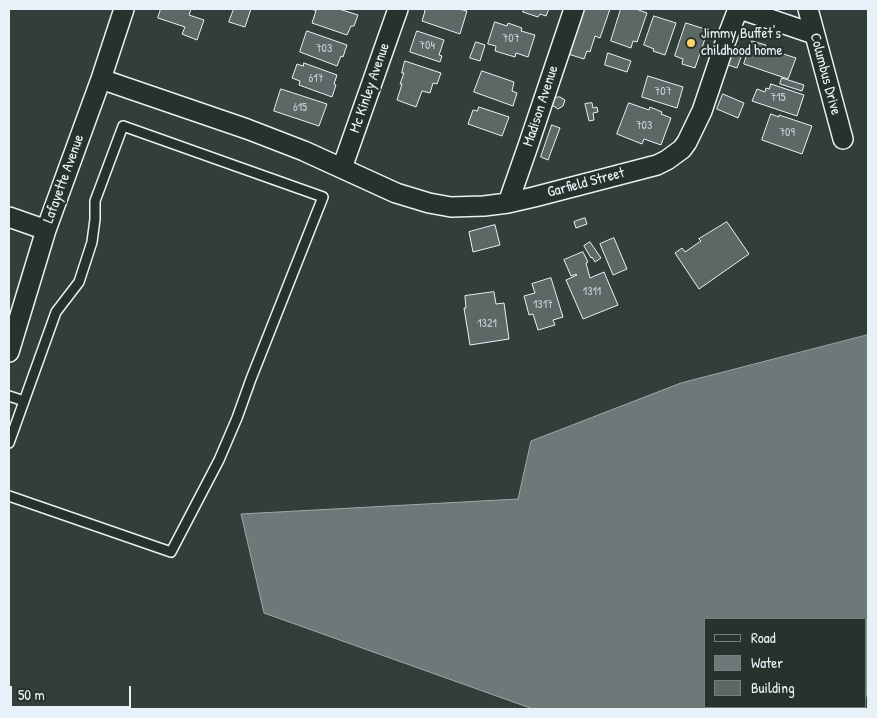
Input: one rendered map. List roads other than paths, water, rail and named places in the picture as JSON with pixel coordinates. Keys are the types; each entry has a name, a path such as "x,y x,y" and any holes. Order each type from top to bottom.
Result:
{"street":[{"name":"Lafayette Avenue","path":"9,352 46,230 101,79 124,9"},
{"name":"Mc Kinley Avenue","path":"342,168 398,9"},
{"name":"Madison Avenue","path":"508,203 574,9"},
{"name":"Garfield Street","path":"101,79 247,129 304,151 396,193 429,204 451,207 484,206 534,197 657,165 668,160 682,149 687,142 702,111 725,43 739,9"},
{"path":"739,9 814,34"},
{"name":"Columbus Drive","path":"808,9 843,139"},
{"path":"9,217 46,230"}],"lane":[{"path":"9,442 56,312 79,282 92,242 95,201 123,126 322,197 238,418 219,460 171,552 9,496"},
{"path":"9,396 24,401"}],"water":[{"path":"868,335 868,696 867,618 704,618 705,709 533,709 264,613 241,514 518,499 531,441 681,383"}],"place":[{"name":"Jimmy Buffet's childhood home","path":"691,43"}]}
